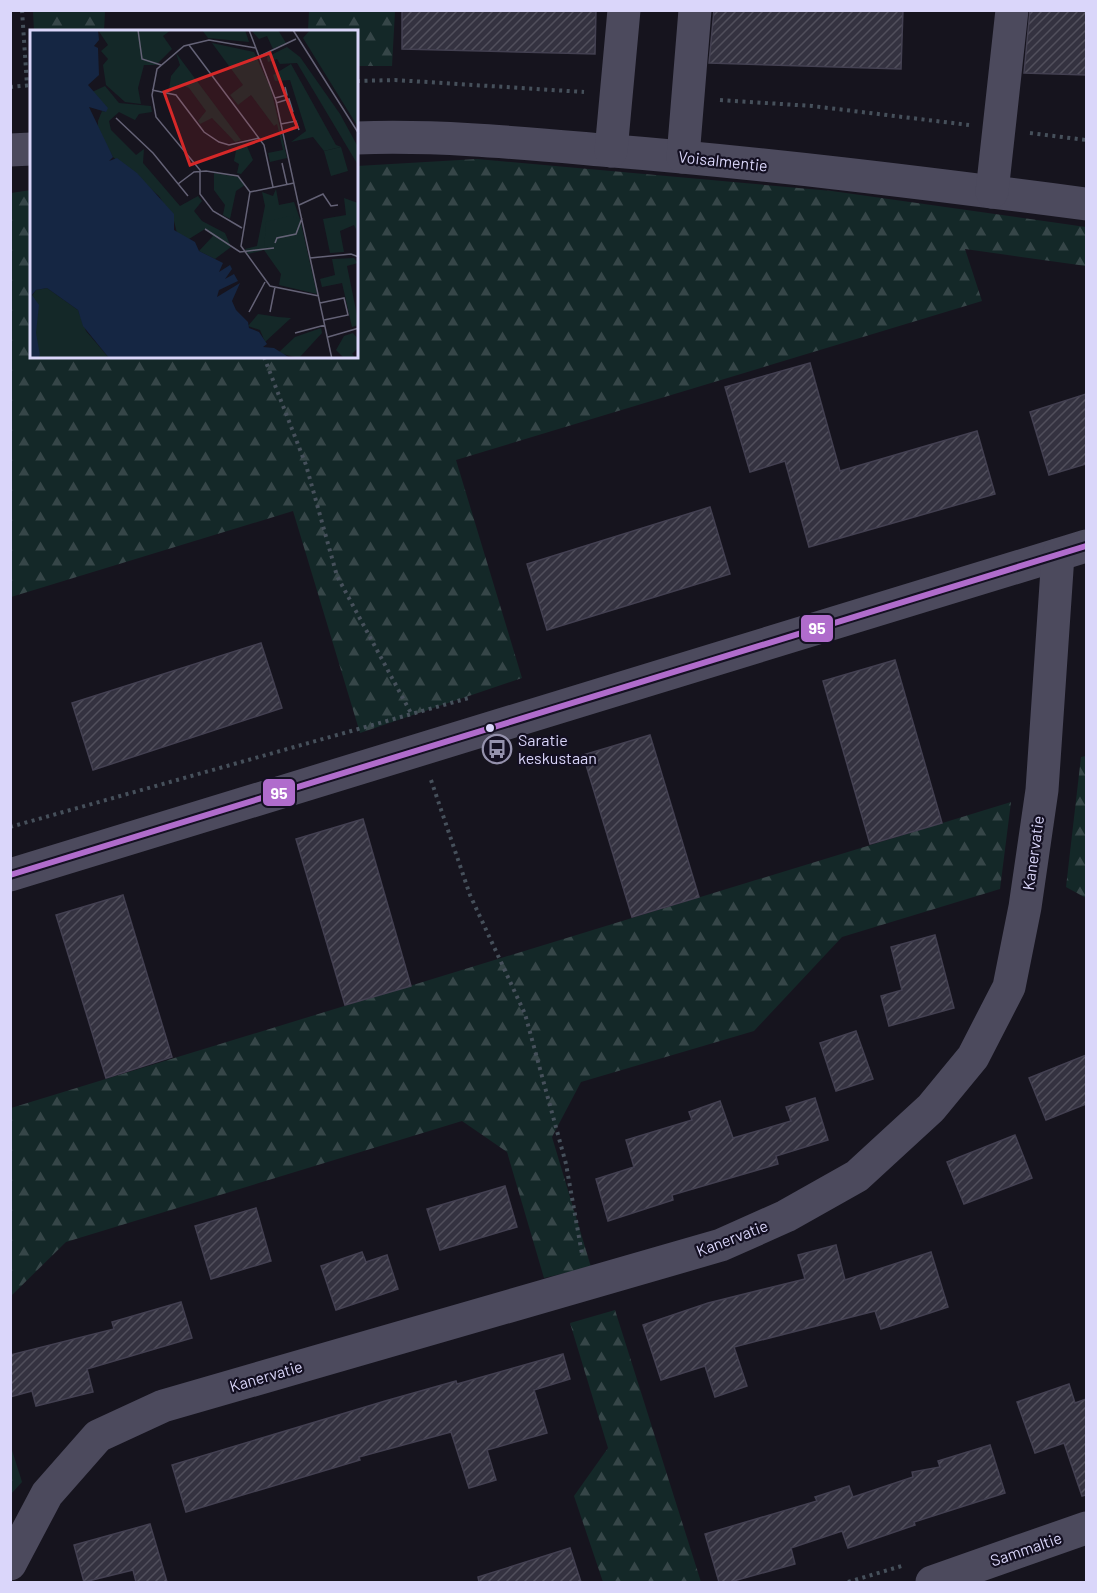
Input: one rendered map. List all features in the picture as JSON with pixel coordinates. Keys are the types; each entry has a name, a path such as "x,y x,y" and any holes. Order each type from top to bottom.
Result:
{"street":[{"path":"611,151 624,10"},
{"path":"684,157 695,10"},
{"path":"992,192 1012,10"},
{"name":"Voisalmentie","path":"358,138 507,142 684,157 1086,204"},
{"path":"10,150 30,149"},
{"path":"10,875 1072,550"},
{"name":"Kanervatie","path":"10,1564 47,1494 98,1436 163,1406 721,1245 786,1216 857,1176 930,1108 973,1057 1009,987 1025,907 1042,790 1072,550"},
{"name":"Sammaltie","path":"932,1582 1086,1528"}],"path":[{"path":"10,87 29,85 22,10"},
{"path":"264,358 306,465 337,576 412,715 440,812 470,895 525,1014 566,1164 588,1284"}],"green space":[{"path":"33,11 105,11 104,30 34,30"},
{"path":"309,11 395,11 392,66 358,66 358,30 308,30"},
{"path":"477,159 832,191 1086,227 1086,266 965,249 982,301 456,460 522,678 360,733 293,511 11,597 11,193 30,190 30,358 358,358 358,166"},
{"path":"1086,756 1086,898 1066,887 1081,757"},
{"path":"1011,802 1000,889 842,937 754,1031 581,1082 552,1137 591,1267 544,1278 507,1152 462,1121 66,1242 11,1296 11,1108"},
{"path":"615,1310 701,1582 603,1582 574,1496 608,1448 570,1323"},
{"path":"10,1444 22,1482 11,1494 10,1494"}],"building":[{"path":"402,10 596,10 595,54 402,49"},
{"path":"714,10 903,10 901,69 709,63"},
{"path":"1030,10 1086,10 1086,75 1024,73"},
{"path":"810,363 840,471 977,431 995,494 809,547 785,461 750,472 725,387"},
{"path":"1086,394 1086,464 1049,475 1030,412"},
{"path":"710,507 730,574 547,630 527,564"},
{"path":"261,643 282,708 93,770 72,703"},
{"path":"895,660 942,823 870,844 823,681"},
{"path":"650,735 699,897 632,917 583,755"},
{"path":"363,819 411,986 345,1005 296,839"},
{"path":"123,895 172,1057 106,1078 56,915"},
{"path":"935,935 954,1008 889,1026 881,996 902,990 891,947"},
{"path":"856,1031 873,1079 836,1091 820,1043"},
{"path":"1086,1055 1086,1104 1046,1120 1029,1078"},
{"path":"815,1098 828,1140 776,1156 778,1164 672,1195 673,1200 608,1221 596,1179 634,1167 626,1140 692,1120 689,1112 720,1101 733,1138 791,1121 786,1107"},
{"path":"1015,1135 1032,1178 964,1204 947,1162"},
{"path":"505,1186 517,1227 440,1250 427,1209"},
{"path":"256,1208 271,1261 211,1279 195,1226"},
{"path":"836,1245 845,1280 931,1252 948,1307 881,1329 875,1311 734,1347 747,1386 715,1397 705,1366 661,1380 643,1325 708,1303 805,1279 798,1255"},
{"path":"362,1252 366,1262 387,1255 398,1289 336,1310 321,1266"},
{"path":"181,1302 192,1338 87,1369 93,1392 36,1406 32,1391 10,1397 10,1355 114,1329 112,1322"},
{"path":"563,1354 570,1379 534,1390 547,1433 487,1450 496,1480 469,1488 451,1432 359,1457 360,1460 186,1512 172,1465 385,1401 456,1381 457,1384"},
{"path":"1069,1384 1075,1403 1086,1399 1086,1495 1082,1496 1064,1443 1035,1453 1017,1402"},
{"path":"990,1445 1005,1493 914,1522 915,1525 848,1548 842,1531 791,1548 795,1564 730,1582 719,1582 705,1534 817,1501 815,1497 849,1486 853,1497 913,1477 912,1472 940,1467 938,1461"},
{"path":"150,1524 167,1582 136,1582 133,1570 84,1582 74,1545"},
{"path":"570,1548 581,1582 479,1582 478,1577"}],"transit line":[{"name":"95","path":"10,875 1086,546"}],"place":[{"name":"Saratie keskustaan","path":"497,749"}]}
